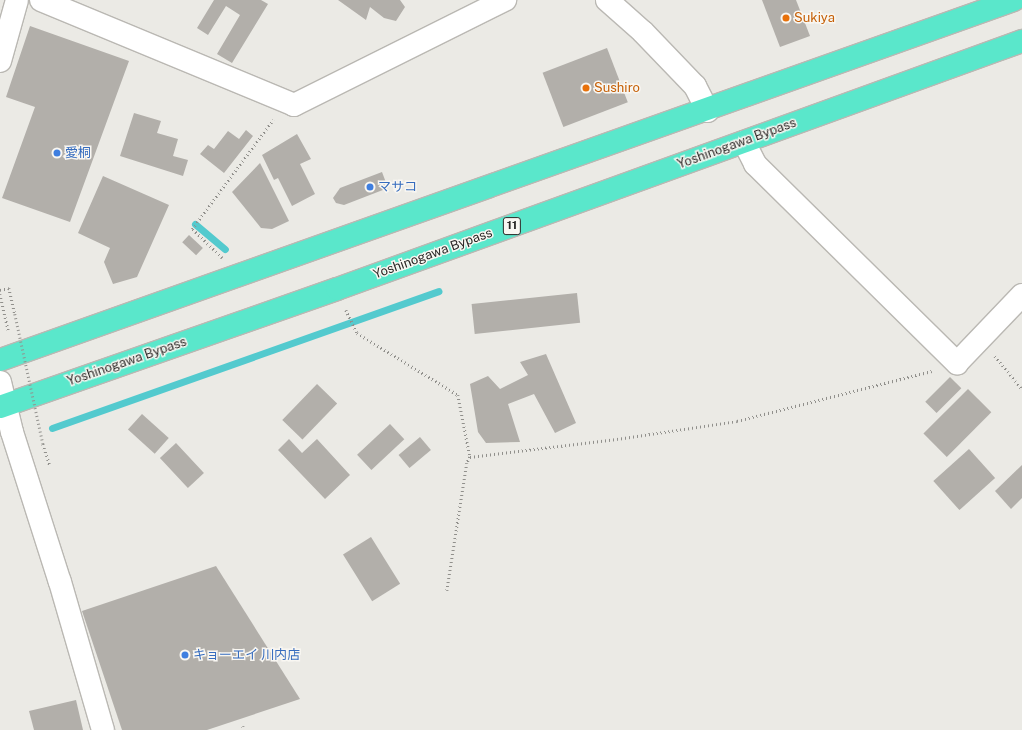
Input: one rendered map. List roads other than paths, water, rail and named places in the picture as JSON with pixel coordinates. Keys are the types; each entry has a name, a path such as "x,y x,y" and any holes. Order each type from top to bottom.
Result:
{"highway":[{"path":"0,360 708,111 1014,0"},
{"name":"Yoshinogawa Bypass","path":"3,406 337,289 1022,41"}],"street":[{"path":"0,61 17,0"},
{"path":"41,0 294,105 505,0"},
{"path":"607,0 643,32 695,86 708,111"},
{"path":"744,142 755,164 957,363 1022,295"},
{"path":"0,382 3,406 103,730"}],"waterway":[{"path":"195,224 225,249"},
{"path":"52,428 438,291"}],"place":[{"name":"Sukiya","path":"786,18"},
{"name":"Sushiro","path":"586,88"},
{"name":"愛桐","path":"57,153"},
{"name":"マサコ","path":"370,187"},
{"name":"キョーエイ 川内店","path":"185,655"}]}
